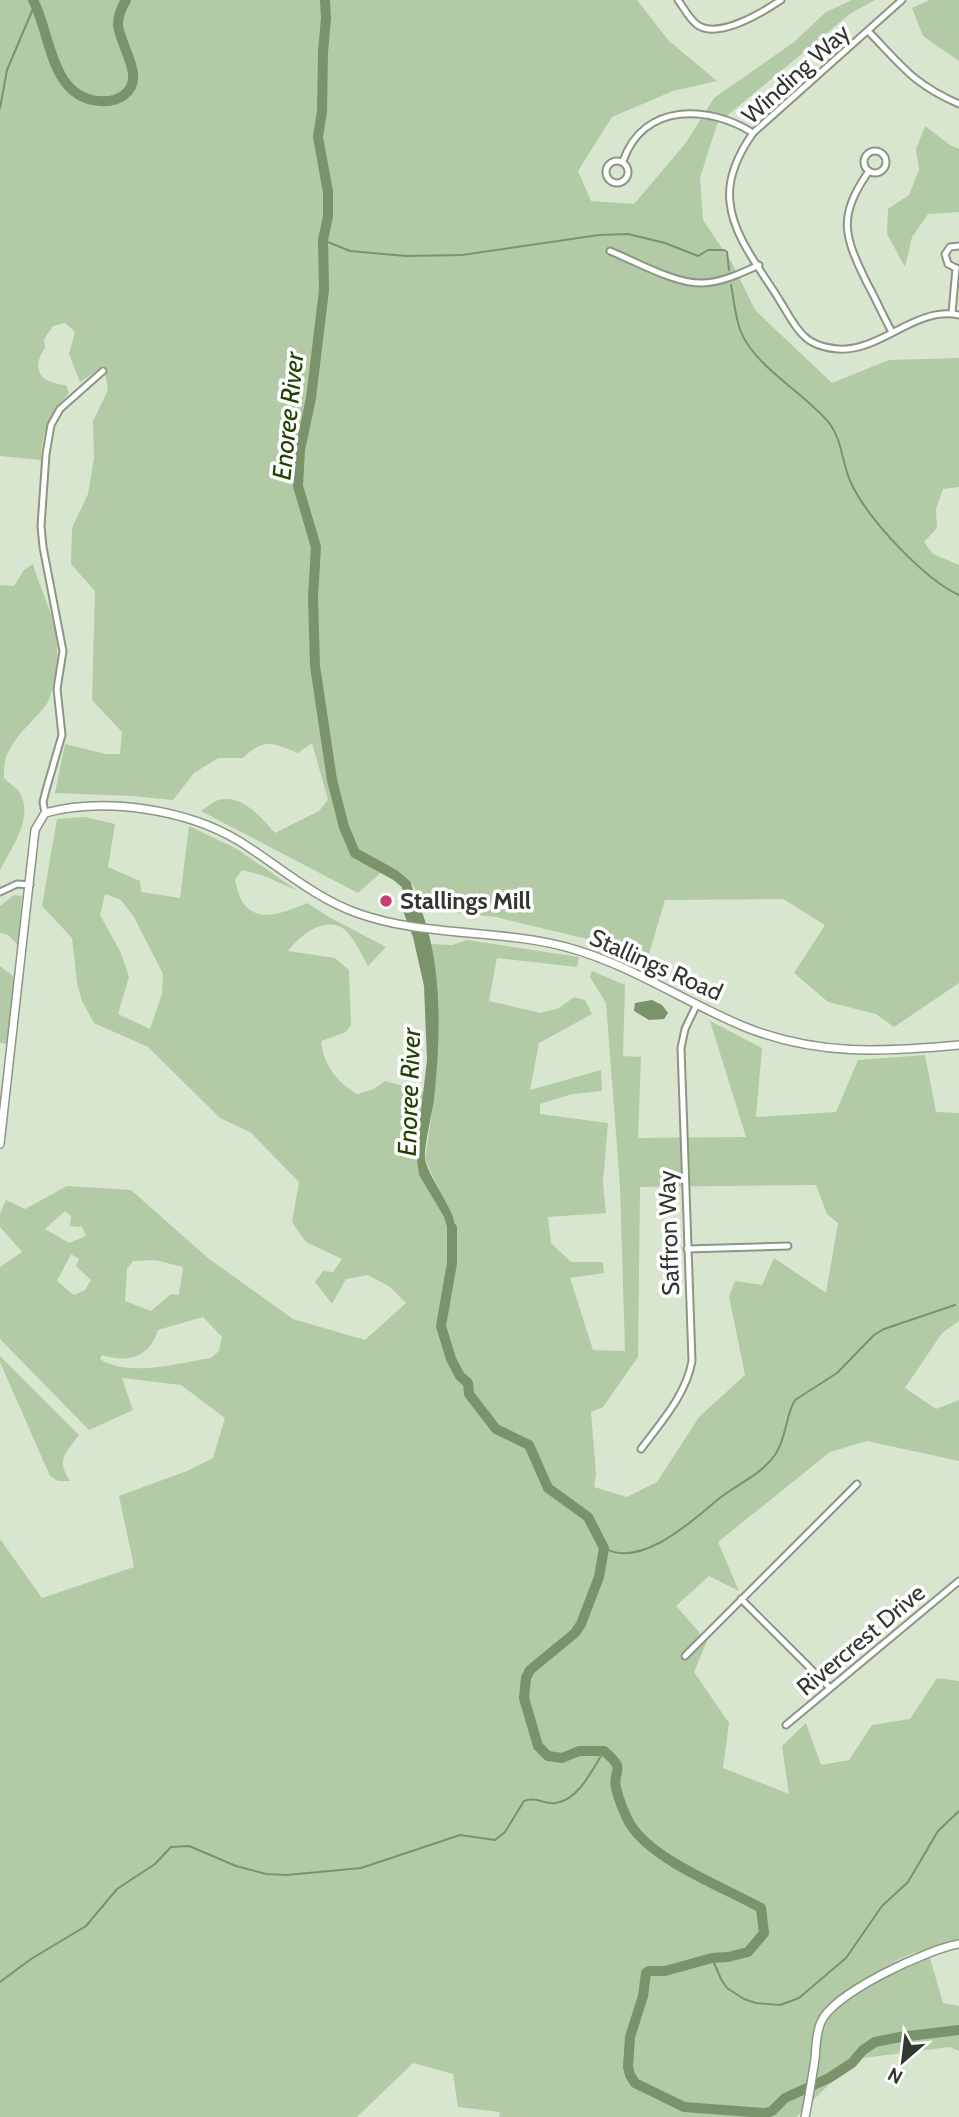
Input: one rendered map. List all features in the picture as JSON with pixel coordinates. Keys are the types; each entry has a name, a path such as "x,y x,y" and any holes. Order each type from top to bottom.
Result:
{"street":[{"path":"678,0 693,21 700,27 711,29 760,15 781,0"},
{"name":"Winding Way","path":"902,0 753,133 735,166 729,198 737,227 799,331 812,342 832,348 849,349 922,319 951,313 959,315"},
{"path":"869,32 913,78 935,93 959,104"},
{"path":"623,161 627,151 646,129 661,120 683,113 715,115 753,133"},
{"path":"872,151 881,153 885,158 885,167 878,172 869,171 864,163 867,154 872,151"},
{"path":"623,161 628,169 625,180 619,183 610,181 605,174 607,167 623,161"},
{"path":"869,171 850,205 848,236 860,268 892,332"},
{"path":"951,313 957,267 948,264 945,254 950,247 959,246"},
{"path":"610,251 697,283 713,281 759,265"},
{"path":"0,1144 35,830 45,813 43,802 62,735 57,689 63,651 41,527 46,454 51,425 60,409 103,371"},
{"name":"Stallings Road","path":"45,813 124,807 160,811 187,818 228,835 296,881 359,914 396,923 538,941 587,953 624,967 765,1034 822,1047 877,1052 959,1045"},
{"path":"0,892 17,884 30,885"},
{"name":"Saffron Way","path":"641,1449 681,1394 689,1377 692,1361 681,1048 685,1029 697,1004"},
{"path":"687,1250 788,1246"},
{"path":"685,1656 857,1484"},
{"name":"Rivercrest Drive","path":"786,1725 959,1581"},
{"path":"741,1599 830,1688"},
{"path":"805,2117 820,2025 827,2011 856,1990 900,1966 931,1951 959,1944"}],"shaded area":[{"path":"0,0 637,0 668,40 717,81 673,91 612,117 578,171 591,201 634,204 685,144 714,98 794,42 826,12 852,0 875,0 851,13 717,124 700,178 703,220 732,263 755,310 832,383 889,360 959,358 959,487 943,489 936,509 937,528 924,542 933,554 959,565 959,983 894,1027 876,1014 828,1002 794,973 825,925 783,899 665,900 649,954 496,917 428,910 409,879 386,868 358,893 201,811 216,801 233,800 249,808 275,833 319,811 328,800 312,743 298,753 269,744 257,747 243,758 218,758 194,773 173,800 55,793 65,744 106,754 120,754 122,732 92,700 95,591 71,564 72,528 88,494 94,458 93,421 108,390 104,366 80,382 69,354 75,332 65,323 53,326 44,339 45,348 38,363 39,370 45,379 66,385 69,393 48,424 41,460 0,456"},
{"path":"930,0 959,0 959,61 923,36 912,8"},
{"path":"925,126 959,149 959,212 928,214 912,237 905,267 887,234 888,209 909,195 919,170 916,149"},
{"path":"33,564 53,620 57,662 48,702 14,742 5,759 4,778 20,793 24,813 15,843 0,870 0,585 14,586 24,570"},
{"path":"85,817 115,824 108,867 140,881 141,892 180,898 189,826 237,849 298,891 262,875 242,870 235,880 243,903 250,910 265,915 274,914 307,903 386,947 368,966 348,933 340,927 324,925 300,938 288,951 335,958 349,970 351,1025 346,1032 321,1041 328,1066 338,1079 357,1094 374,1089 385,1081 424,1092 416,1153 419,1175 444,1217 451,1238 455,1226 425,1159 434,1099 438,1040 436,977 430,944 452,945 467,940 579,957 577,967 497,958 489,1001 541,1013 559,1008 574,997 585,1000 592,1014 539,1043 530,1090 601,1070 602,1091 572,1094 540,1104 540,1114 608,1123 603,1182 606,1213 548,1217 551,1243 571,1262 603,1262 604,1273 570,1278 593,1350 625,1351 620,1186 606,1003 590,977 592,971 625,985 623,1056 641,1057 638,1138 746,1137 710,1021 762,1048 756,1117 836,1112 858,1060 925,1055 936,1112 959,1113 959,1321 942,1333 905,1388 936,1409 959,1400 959,1461 867,1441 830,1452 718,1542 739,1591 709,1576 676,1606 707,1641 694,1672 729,1723 723,1768 789,1794 782,1746 806,1723 821,1765 849,1760 872,1725 910,1719 937,1678 959,1681 959,1942 913,1953 893,1962 930,1958 943,2003 959,2006 959,2051 950,2047 855,2059 796,2117 499,2117 500,2112 458,2107 453,2074 413,2063 357,2117 0,2117 0,1539 42,1598 134,1567 119,1496 187,1471 213,1458 225,1418 181,1385 122,1378 133,1410 89,1430 0,1339 0,1267 22,1252 0,1227 0,1214 6,1200 25,1209 67,1186 131,1190 208,1258 293,1319 365,1340 406,1303 390,1287 368,1275 346,1279 332,1304 315,1282 323,1271 333,1272 342,1259 306,1242 292,1222 299,1182 250,1132 220,1118 148,1047 94,1023 82,1001 77,983 72,938 42,906 57,819","holes":["105,894 121,900 134,917 163,974 162,994 150,1029 118,1014 129,977 121,953 100,915","816,1185 827,1214 838,1223 826,1293 774,1258 762,1285 735,1281 729,1296 745,1375 699,1417 657,1482 627,1497 594,1487 596,1474 591,1412 603,1407 638,1357 640,1187","65,1211 71,1216 70,1226 82,1227 86,1236 69,1243 45,1229","71,1254 79,1259 76,1266 91,1280 85,1290 74,1295 57,1281","155,1260 183,1267 179,1295 171,1294 151,1311 125,1301 127,1269 133,1261","203,1317 222,1337 219,1351 211,1358 184,1363 154,1368 125,1368 100,1359 102,1355 120,1358 136,1356 149,1347 158,1330"]},
{"path":"414,893 431,942 438,995 434,1100 425,1159 453,1217 455,1226 451,1240 444,1217 419,1175 416,1153 427,1060 424,986 413,937 398,898"},
{"path":"14,895 22,896 18,945 8,935 0,933 0,906"},
{"path":"0,966 13,976 15,989 9,1044 0,1043"},
{"path":"652,1000 662,1005 668,1013 664,1019 649,1020 634,1011 635,1003"},
{"path":"0,1356 79,1435 66,1452 63,1462 70,1481 58,1481 50,1476 0,1362"}],"waterway":[{"name":"Enoree River","path":"33,0 61,76 83,97 99,101 115,100 124,95 133,80 133,71 118,25 126,0"},
{"name":"Enoree River","path":"325,0 322,111 318,137 328,192 328,216 323,240 324,290 311,398 300,450 298,486 316,547 313,597 315,666 332,780 344,827 355,853 406,884 413,907"},
{"path":"0,108 7,70 35,4"},
{"path":"323,240 350,251 406,256 462,255 599,235 628,234 665,243 698,256 708,250 724,250 727,252 729,270"},
{"path":"731,285 739,326 748,345 769,369 830,424 838,438 852,485 871,515 914,562 959,595"},
{"name":"Enoree River","path":"452,1228 452,1263 441,1326 451,1359 460,1376 468,1383 469,1394 496,1429 529,1445 548,1488 588,1517 604,1548 599,1577 581,1624 575,1633 530,1670 526,1678 524,1698 538,1746 548,1756 562,1758 579,1751 604,1751 617,1766 616,1788 630,1824 640,1837 671,1861 761,1908 764,1933 748,1952 646,1973 643,1996 630,2037 628,2067 635,2083 684,2107 765,2113 772,2111 785,2098 829,2078 852,2063 863,2050 875,2042 959,2030"},
{"path":"604,1548 618,1553 633,1552 649,1548 679,1531 769,1462 779,1448 795,1400 837,1373 874,1335 884,1329 955,1305"},
{"path":"0,1982 31,1959 86,1926 117,1889 155,1864 171,1847 189,1846 236,1866 266,1874 287,1875 361,1868 460,1835 495,1840 505,1832 524,1801 533,1799 556,1803 572,1796 604,1751"},
{"path":"712,1958 727,1988 744,1999 780,2005 799,1998 846,1958 882,1906 908,1882 938,1831 959,1811"}],"place":[{"name":"Stallings Mill","path":"386,901"}]}
